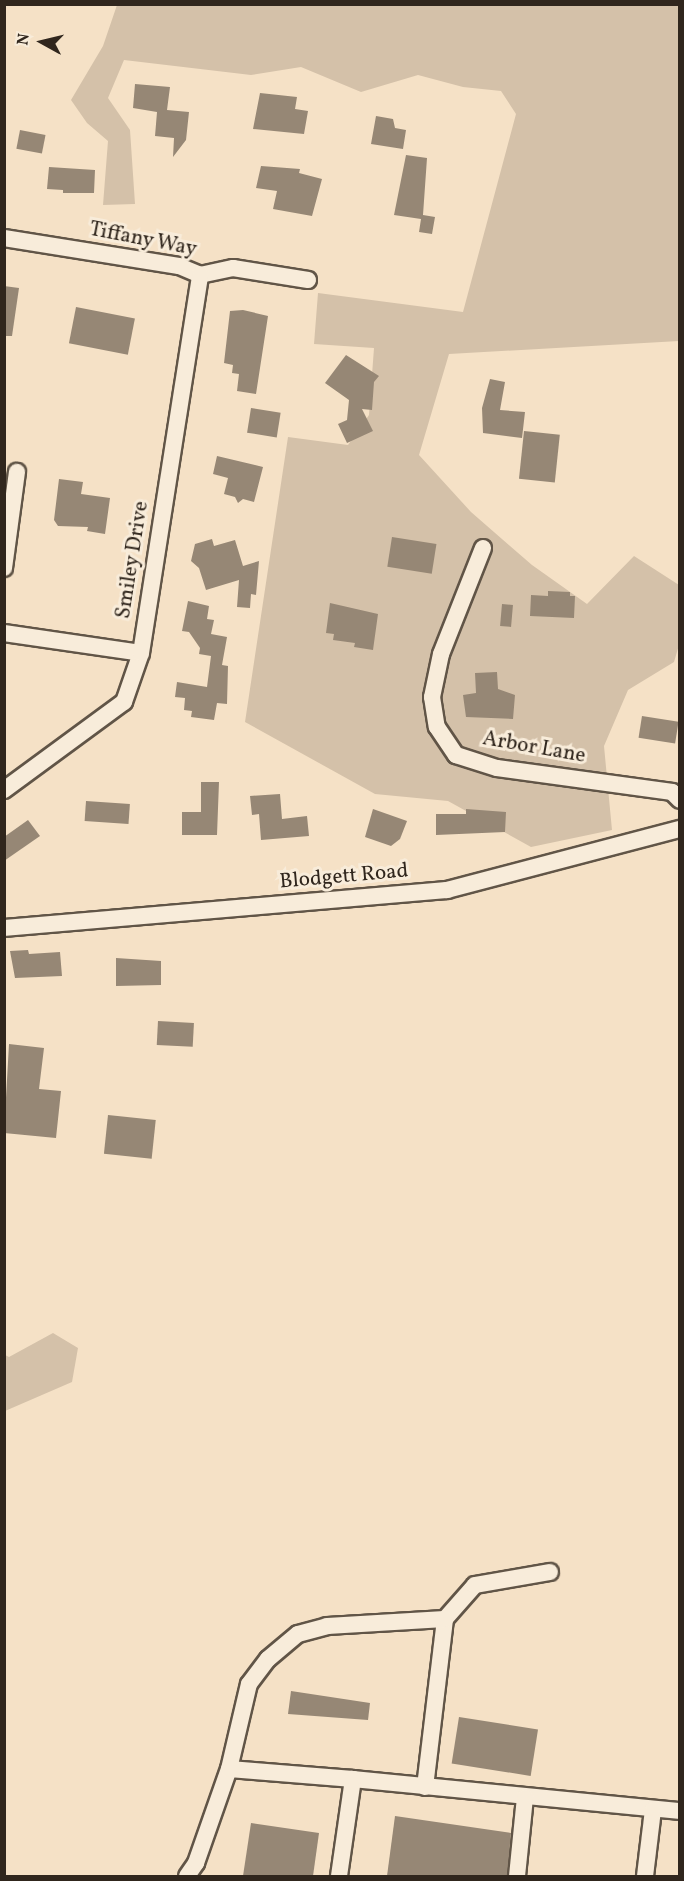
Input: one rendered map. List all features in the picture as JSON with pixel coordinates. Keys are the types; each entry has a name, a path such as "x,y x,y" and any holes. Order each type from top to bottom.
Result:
{"street":[{"name":"Tiffany Way","path":"4,238 179,266 200,275 233,268 308,280"},
{"name":"Smiley Drive","path":"4,790 123,702 141,653 200,275"},
{"path":"4,568 17,472"},
{"name":"Arbor Lane","path":"483,548 441,654 432,697 436,727 456,755 497,768 672,792 680,800"},
{"path":"4,633 141,653"},
{"name":"Blodgett Road","path":"4,928 447,890 680,829"},
{"path":"425,1787 445,1618 475,1585 550,1572"},
{"path":"187,1876 196,1863 229,1769 249,1684 268,1659 298,1634 361,1622 445,1618"},
{"path":"229,1769 680,1811"},
{"path":"339,1876 353,1779"},
{"path":"517,1876 525,1797"},
{"path":"645,1876 653,1810"}],"shaded area":[{"path":"117,5 679,5 679,341 449,354 419,455 471,512 532,565 587,604 634,556 679,585 679,645 674,662 628,690 604,746 612,830 531,847 448,801 375,794 245,722 288,437 348,445 369,415 374,348 314,344 318,293 463,312 516,114 501,91 463,87 418,75 361,92 301,67 251,75 124,60 108,98 130,130 135,204 103,205 108,141 87,123 71,100 103,46"},
{"path":"53,1333 78,1348 72,1382 5,1411 5,1355 9,1357"}],"building":[{"path":"135,84 170,87 167,110 189,112 186,140 173,157 174,138 155,136 157,112 133,108"},
{"path":"260,93 297,97 295,109 308,111 304,134 253,129"},
{"path":"376,116 393,119 395,128 406,130 403,149 371,144"},
{"path":"20,130 46,135 42,154 16,149"},
{"path":"406,155 427,158 423,215 435,217 432,234 419,232 421,219 394,215"},
{"path":"261,166 300,169 299,173 322,179 312,216 273,209 277,191 256,188"},
{"path":"49,167 95,170 94,193 63,193 63,190 47,189"},
{"path":"4,286 19,288 12,336 4,336"},
{"path":"76,307 135,318 128,355 69,343"},
{"path":"243,310 268,316 256,394 237,391 239,374 232,373 233,365 224,363 230,311"},
{"path":"346,355 379,376 374,382 372,410 362,409 373,431 347,443 338,424 347,420 349,400 325,383"},
{"path":"490,379 505,382 500,410 525,412 522,438 483,433 482,408"},
{"path":"251,408 281,413 277,437 247,433"},
{"path":"524,431 560,435 555,483 519,479"},
{"path":"217,456 263,467 254,502 243,499 238,503 235,497 224,494 228,478 213,474"},
{"path":"59,479 83,482 81,494 110,498 105,534 87,531 88,527 58,526 54,520"},
{"path":"392,537 436,544 432,574 387,567"},
{"path":"212,539 214,546 235,540 243,566 259,561 256,595 251,594 250,608 237,607 239,580 206,590 199,568 191,561 195,544"},
{"path":"548,591 570,592 570,596 575,596 574,618 530,616 531,595 548,596"},
{"path":"188,601 209,606 207,619 214,620 211,634 227,637 222,665 228,666 227,704 217,703 214,720 191,717 192,711 184,710 185,698 175,697 177,682 207,687 211,656 199,654 200,648 189,632 182,631"},
{"path":"330,603 378,614 373,650 354,647 355,643 333,640 334,634 326,633"},
{"path":"502,604 513,605 511,627 500,626"},
{"path":"497,672 498,689 515,695 513,719 466,717 463,695 476,693 475,673"},
{"path":"642,716 679,722 675,744 639,738"},
{"path":"201,782 219,782 217,835 182,835 182,812 201,812"},
{"path":"280,794 282,819 307,816 309,836 261,840 259,814 252,815 250,796"},
{"path":"86,801 130,804 128,824 85,821"},
{"path":"373,809 407,821 400,839 391,846 365,837"},
{"path":"466,809 506,812 505,832 436,835 436,814 466,814"},
{"path":"28,820 40,836 4,861 4,837"},
{"path":"28,950 29,954 60,952 62,976 15,978 10,951"},
{"path":"116,958 161,961 161,985 116,986"},
{"path":"158,1021 194,1023 193,1047 157,1045"},
{"path":"9,1044 44,1048 39,1089 61,1091 56,1138 4,1133"},
{"path":"108,1115 156,1120 152,1159 104,1154"},
{"path":"291,1691 370,1703 368,1720 288,1714"},
{"path":"459,1717 538,1730 531,1776 452,1763"},
{"path":"395,1816 511,1833 507,1876 387,1876"},
{"path":"251,1823 319,1833 313,1876 243,1876"}]}
